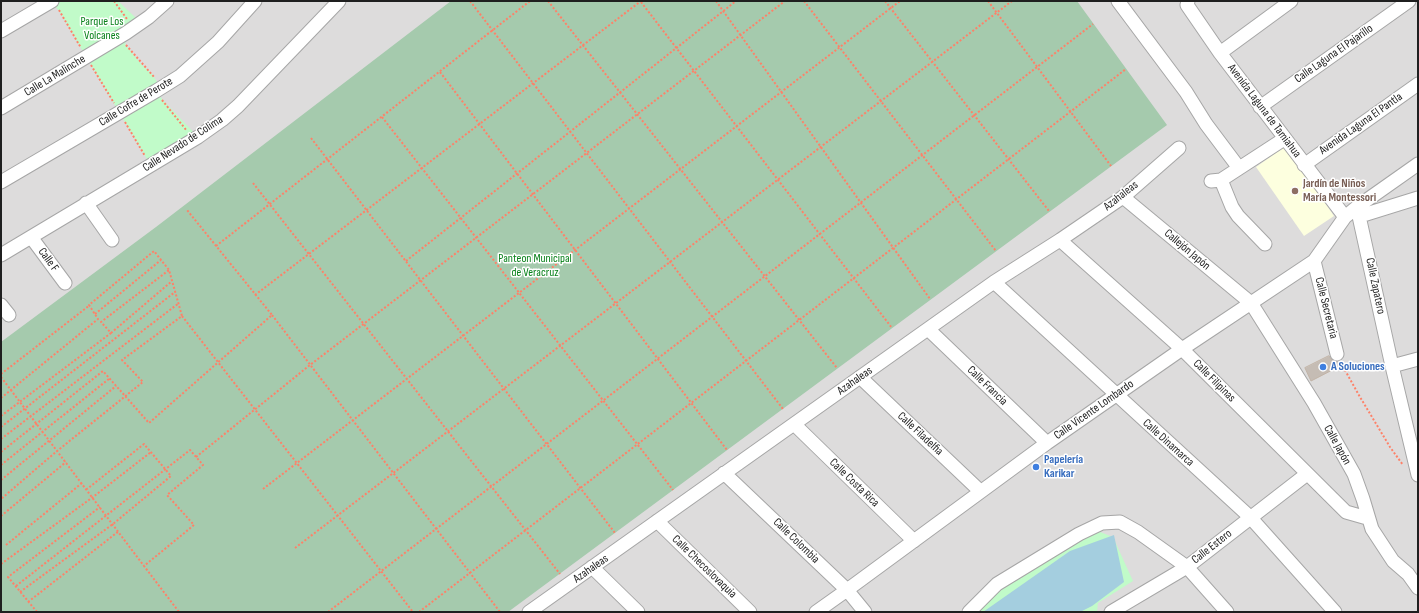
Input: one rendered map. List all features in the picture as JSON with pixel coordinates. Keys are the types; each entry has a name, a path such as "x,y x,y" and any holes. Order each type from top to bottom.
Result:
{"street":[{"name":"Calle La Malinche","path":"1,108 149,17 167,1"},
{"name":"Calle Cofre de Perote","path":"1,182 180,76 218,42 255,1"},
{"name":"Calle Nevado de Colima","path":"1,255 86,203 151,166 222,120 238,106 340,1"},
{"path":"1118,1 1186,92 1206,124 1238,168"},
{"path":"1220,53 1292,1"},
{"name":"Calle Laguna El Pajarillo","path":"1260,107 1409,1"},
{"name":"Avenida Laguna de Tamiahua","path":"1187,2 1187,5 1220,53 1284,139 1345,217"},
{"path":"1,31 55,6"},
{"name":"Avenida Laguna El Pantla","path":"1304,165 1418,84"},
{"path":"1265,244 1238,216 1216,180 1284,139"},
{"name":"Azahaleas","path":"529,612 994,282 1060,240 1123,197 1179,148"},
{"name":"Calle Vicente Lombardo","path":"816,612 1047,443 1182,349 1314,261 1345,217 1358,212 1418,164"},
{"name":"Callejón Japón","path":"1123,197 1251,303"},
{"path":"1358,212 1418,198"},
{"path":"86,203 112,240"},
{"name":"Calle Zapatero","path":"1358,212 1418,475"},
{"name":"Calle F","path":"31,237 65,283"},
{"name":"Calle Filipinas","path":"1060,240 1182,349 1346,512 1367,518"},
{"name":"Calle Secretaria","path":"1314,261 1337,354"},
{"name":"Calle Dinamarca","path":"994,282 1250,517 1335,612"},
{"name":"Calle Japón","path":"1251,303 1314,403 1354,474 1363,499 1367,518 1372,529 1393,561 1408,574 1418,588"},
{"name":"Calle Francia","path":"928,330 1047,443"},
{"path":"1392,366 1418,359"},
{"name":"Calle Filadelfia","path":"860,377 980,492"},
{"name":"Calle Costa Rica","path":"794,424 914,541"},
{"name":"Calle Colombia","path":"724,474 847,590 865,612"},
{"name":"Calle Estero","path":"1117,611 1187,566 1307,474"},
{"name":"Calle Checoslovaquia","path":"657,521 750,612"},
{"path":"969,612 997,584 1079,534 1102,523 1120,522 1138,532 1187,566 1228,612"},
{"path":"592,567 638,612"}],"path":[{"path":"114,1 133,27 125,44 142,65 152,74 161,88 162,99 193,140"},
{"path":"470,1 783,409"},
{"path":"216,246 530,1"},
{"path":"548,1 838,368"},
{"path":"255,295 641,1 892,328"},
{"path":"716,1 930,299"},
{"path":"406,261 736,1"},
{"path":"196,457 310,365 785,1"},
{"path":"804,1 996,251"},
{"path":"885,1 1049,212"},
{"path":"263,490 900,1"},
{"path":"988,1 1111,166"},
{"path":"295,548 1012,1"},
{"path":"55,6 120,112 151,166"},
{"path":"328,612 1093,24"},
{"path":"419,612 1126,68"},
{"path":"440,72 727,450"},
{"path":"382,117 672,490"},
{"path":"311,138 615,533"},
{"path":"253,183 560,574"},
{"path":"187,210 272,315 500,612"},
{"path":"179,612 94,497 42,432 1,376 154,251 168,270 182,316 413,612"},
{"path":"95,314 161,260"},
{"path":"100,322 168,270"},
{"path":"1,416 111,333 172,281"},
{"path":"1,427 175,292"},
{"path":"93,302 89,305 98,320 111,333"},
{"path":"1,439 178,303"},
{"path":"1,452 104,371 149,423 272,315"},
{"path":"1,499 57,451 143,382 122,360 182,316"},
{"path":"1,398 98,320"},
{"path":"1337,354 1346,374 1390,447 1406,469"},
{"path":"1,465 110,378"},
{"path":"1,480 116,386"},
{"path":"20,592 113,524 171,476 144,444 87,488"},
{"path":"16,586 190,450 203,465 167,495 194,525 144,566"},
{"path":"1,564 94,497 151,452"},
{"path":"1,516 66,462"},
{"path":"6,545 82,483"},
{"path":"36,612 8,577 100,507"},
{"path":"28,602 119,531"}],"shaded area":[{"path":"1,1 1418,1 1418,612 1,612"},
{"name":"Jardín de Niños María Montessori","path":"1286,146 1334,216 1304,236 1256,167"}],"green space":[{"name":"Parque Los Volcanes","path":"51,1 118,1 136,18 125,44 142,65 152,74 161,88 157,92 162,99 198,137 151,166 59,11"},
{"name":"Panteon Municipal de Veracruz","path":"451,1 1077,1 1167,125 508,612 1,612 1,342 156,227"},
{"path":"1095,530 1113,537 1133,581 1098,603 1097,612 966,612 971,605"}],"water":[{"path":"1114,535 1124,582 1092,606 1080,612 983,612 1070,551"}],"building":[{"name":"A Soluciones","path":"1329,356 1332,360 1338,362 1340,366 1311,381 1305,368"}],"place":[{"name":"Jardín de Niños María Montessori","path":"1295,191"},
{"name":"A Soluciones","path":"1323,367"},
{"name":"Papelería Karikar","path":"1036,467"}]}
